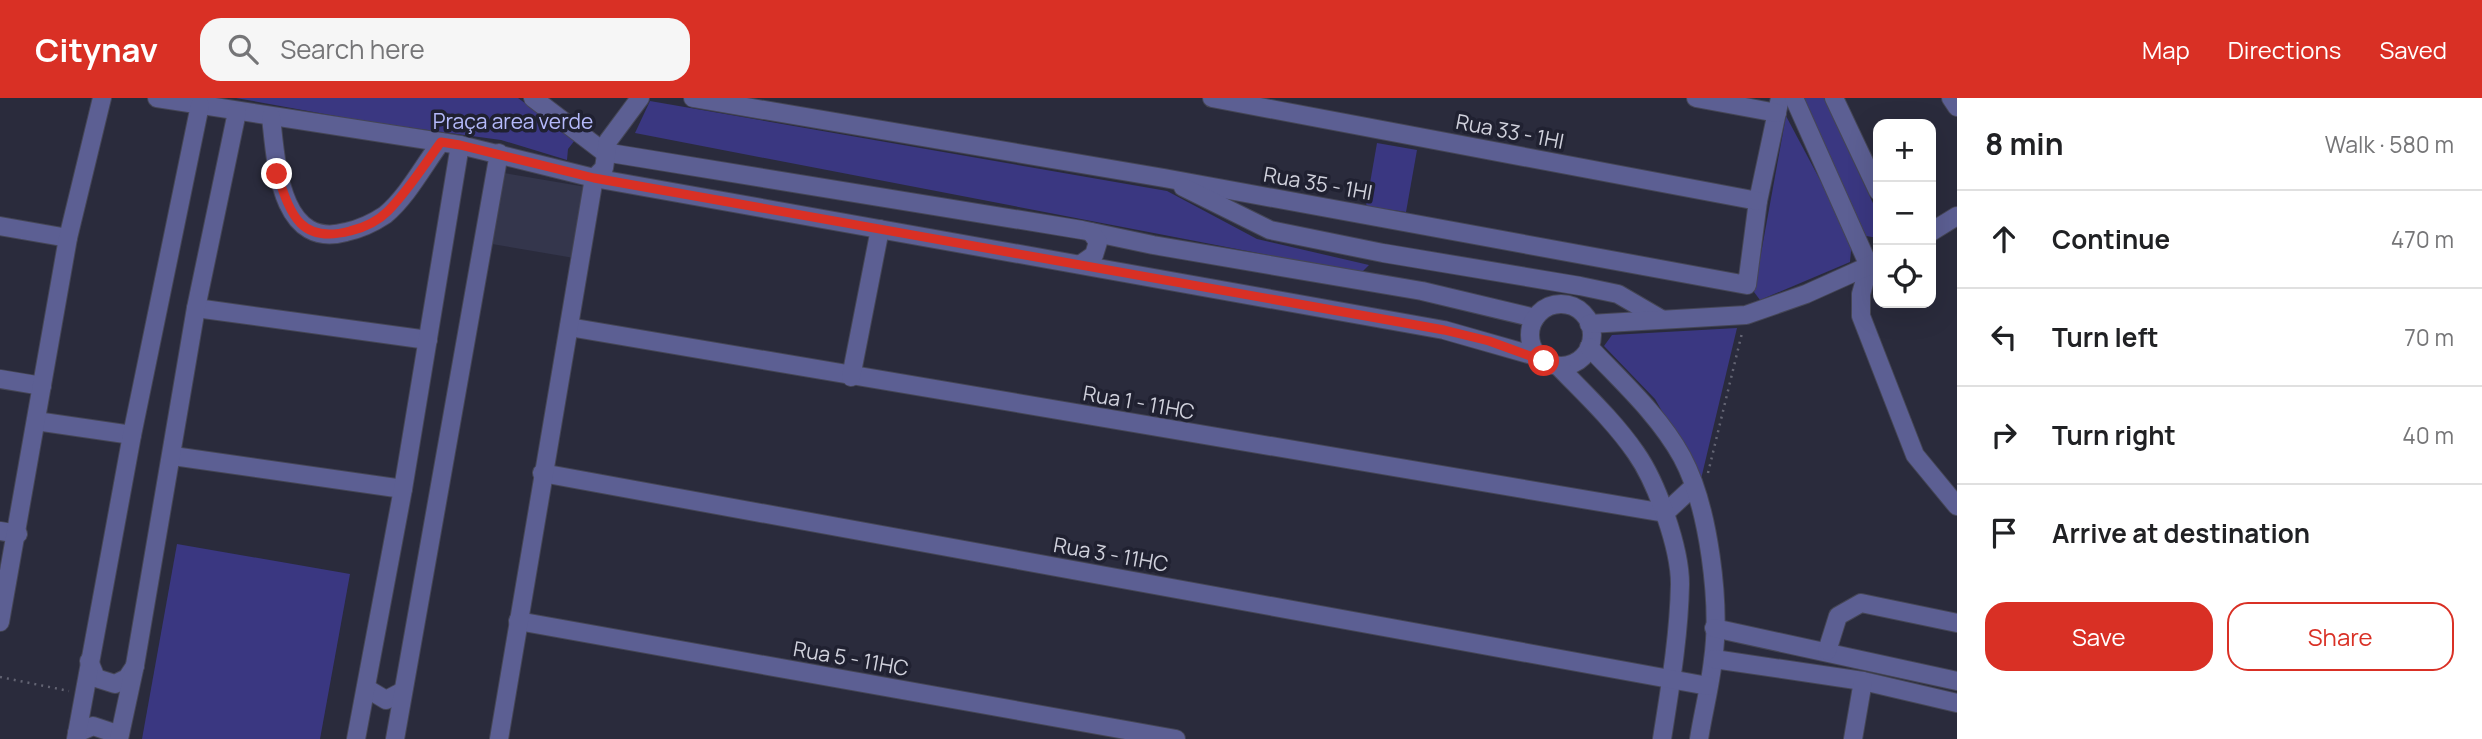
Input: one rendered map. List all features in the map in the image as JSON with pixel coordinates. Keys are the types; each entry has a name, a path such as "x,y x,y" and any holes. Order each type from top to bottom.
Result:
{"street":[{"path":"0,622 9,532 36,421 68,238 102,98"},
{"path":"157,98 237,113 460,145 594,178 1444,330 1539,357 1558,366 1614,424 1638,455 1656,487 1665,513 1680,582 1671,680 1662,739"},
{"path":"533,98 604,152 1091,232 1145,244 1422,291 1535,318"},
{"path":"499,739 594,178 604,168 604,152 617,128 640,98"},
{"name":"Rua 35 - 1HI","path":"693,98 1164,178 1747,285 1758,201 1778,105"},
{"name":"Rua 33 - 1HI","path":"1212,98 1758,201"},
{"path":"1696,98 1778,105"},
{"path":"1794,98 1873,262"},
{"path":"1834,98 1874,182"},
{"path":"1951,98 1957,107"},
{"path":"77,736 132,435 200,105"},
{"path":"117,739 135,665 173,456 196,308 237,113"},
{"path":"271,117 277,174 289,207 308,231 329,237 361,228 386,214 441,142"},
{"path":"356,739 403,489 460,145"},
{"path":"395,739 499,153"},
{"path":"1164,178 1269,230 1384,253 1580,286 1618,295 1661,319"},
{"path":"1269,230 1274,198"},
{"path":"1936,229 1957,216"},
{"path":"0,226 68,238"},
{"path":"851,377 880,229"},
{"path":"1081,264 1094,255 1098,242 1091,232"},
{"path":"1139,274 1134,264 1137,251 1145,244"},
{"path":"1529,278 1533,246"},
{"path":"1376,284 1384,253"},
{"path":"1580,286 1584,255"},
{"path":"1422,291 1429,261"},
{"path":"1590,324 1746,316 1873,264"},
{"path":"1873,266 1861,294 1861,316 1915,455 1957,506"},
{"path":"1539,357 1530,334 1535,318 1548,307 1564,304 1580,311 1590,324 1589,347 1576,362 1558,366"},
{"path":"196,308 428,340"},
{"name":"Rua 1 - 11HC","path":"569,327 851,377 1665,513"},
{"path":"1589,347 1654,418 1700,482 1701,505 1710,553 1714,659 1699,739"},
{"path":"0,379 42,386"},
{"path":"36,421 132,435"},
{"path":"173,456 403,489"},
{"name":"Rua 3 - 11HC","path":"542,473 1709,686"},
{"path":"1665,513 1700,482"},
{"path":"1827,651 1838,616 1847,608 1861,603 1957,623"},
{"name":"Rua 5 - 11HC","path":"518,621 1176,739"},
{"path":"1714,628 1957,681"},
{"path":"1714,659 1863,681 1957,703"},
{"path":"89,661 96,678 115,684 127,678 135,665"},
{"path":"1853,739 1863,681"},
{"path":"366,688 386,700 403,691"},
{"path":"77,736 93,726 111,732 117,739"}],"path":[{"path":"1700,482 1746,316"},
{"path":"0,677 84,694"}],"shaded area":[{"path":"504,173 586,187 574,258 492,244"}],"green space":[{"name":"Praça area verde","path":"236,98 518,98 575,140 568,149 567,160 501,140 369,122"},
{"path":"1801,98 1824,98 1873,203 1873,237 1866,236"},
{"path":"650,101 1167,191 1257,239 1369,265 1361,273 635,133"},
{"path":"1786,116 1852,240 1850,262 1760,300 1754,292"},
{"path":"1377,143 1417,150 1406,212 1366,206"},
{"path":"1737,328 1701,479 1655,399 1604,346 1612,335"},
{"path":"177,544 350,574 320,739 142,739"}],"route":[{"path":"277,174 289,207 308,231 329,237 361,228 386,214 441,142 499,153 594,178 1444,330 1489,341 1544,361"}]}
